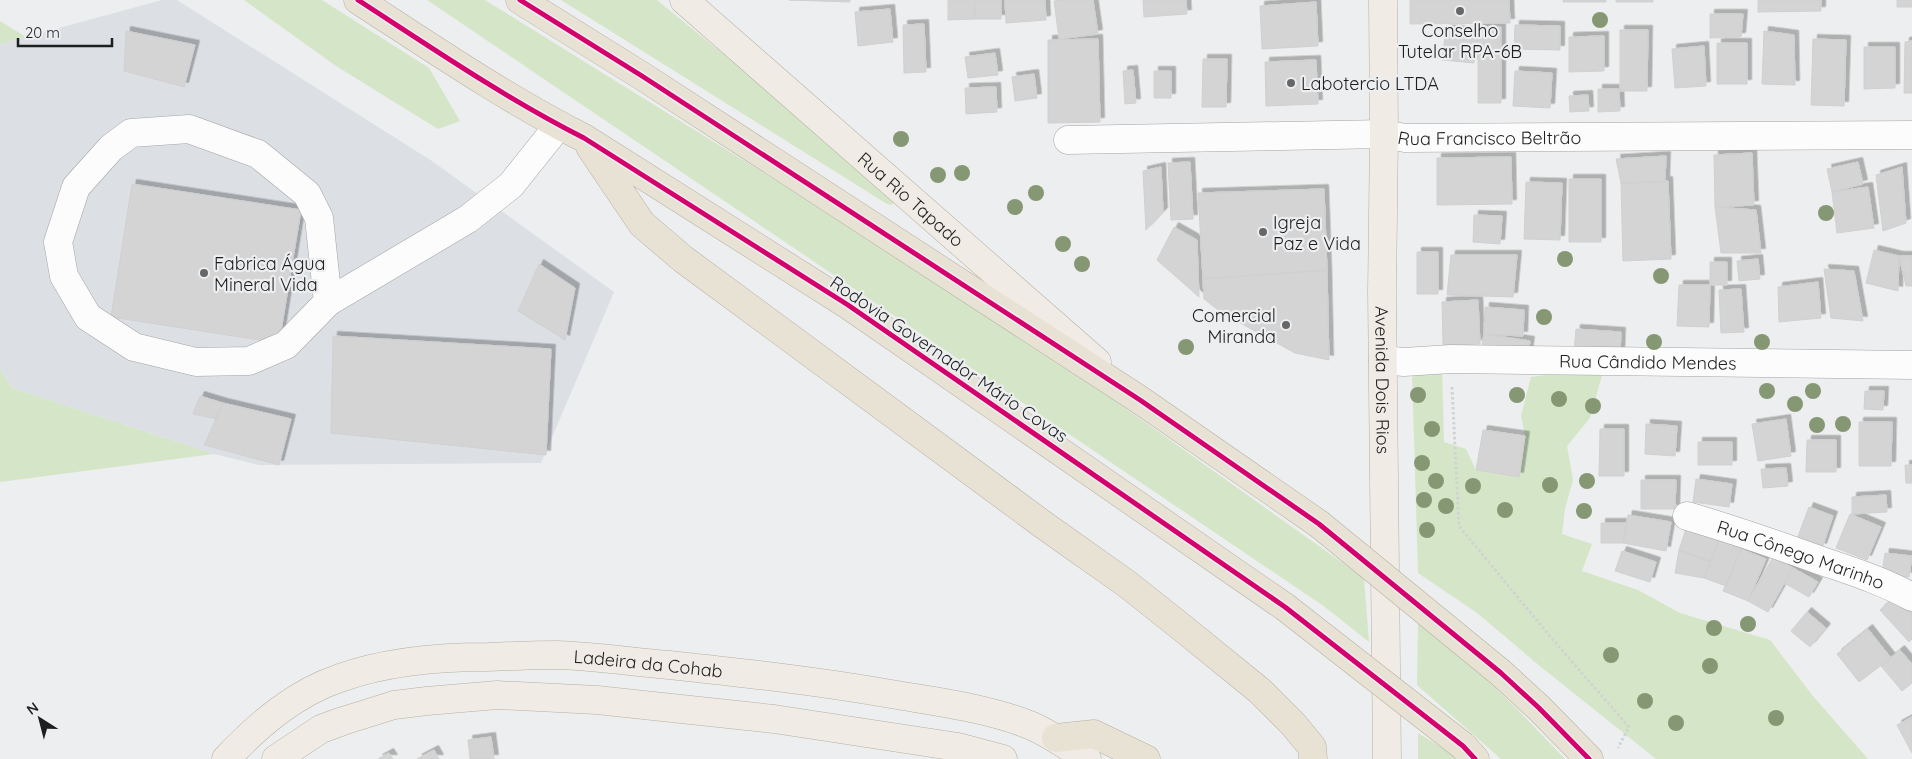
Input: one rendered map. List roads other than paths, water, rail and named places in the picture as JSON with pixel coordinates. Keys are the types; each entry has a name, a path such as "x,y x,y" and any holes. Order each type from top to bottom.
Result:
{"highway":[{"name":"Rodovia Governador Mário Covas","path":"358,0 454,62 584,138 848,304 1285,607 1469,752"},
{"path":"520,0 650,82 1140,400 1319,524 1501,673 1539,708 1589,759"},
{"path":"584,138 642,224 683,260 1127,584 1260,691 1293,724 1312,747 1313,759"},
{"path":"1056,738 1094,734 1146,759"}],"main road":[{"name":"Rua Rio Tapado","path":"684,0 1140,400"},
{"name":"Avenida Dois Rios","path":"1383,0 1383,360 1388,759"},
{"name":"Ladeira da Cohab","path":"226,759 246,738 286,706 302,695 339,678 381,667 421,660 471,657 566,656 729,671 810,681 930,701 1005,717 1032,726 1056,738 1087,759"},
{"path":"276,759 321,730 394,705 426,700 497,695 597,700 774,719 958,747 1003,759"}],"street":[{"path":"328,302 319,218 307,194 258,154 189,129 131,133 111,148 76,187 58,242 64,276 88,317 134,347 196,362 249,361 286,345 328,302 448,232 490,203 511,185 559,125"},
{"name":"Rua Francisco Beltrão","path":"1068,140 1384,134 1405,138 1912,135"},
{"name":"Rua Cândido Mendes","path":"1383,360 1404,362 1450,359 1912,365"},
{"name":"Rua Cônego Marinho","path":"1688,516 1735,530 1868,577 1912,597"}],"place":[{"name":"Conselho Tutelar RPA-6B","path":"1460,11"},
{"name":"Labotercio LTDA","path":"1291,83"},
{"name":"Igreja Paz e Vida","path":"1263,232"},
{"name":"Fabrica Água Mineral Vida","path":"204,273"},
{"name":"Comercial Miranda","path":"1286,325"}]}
